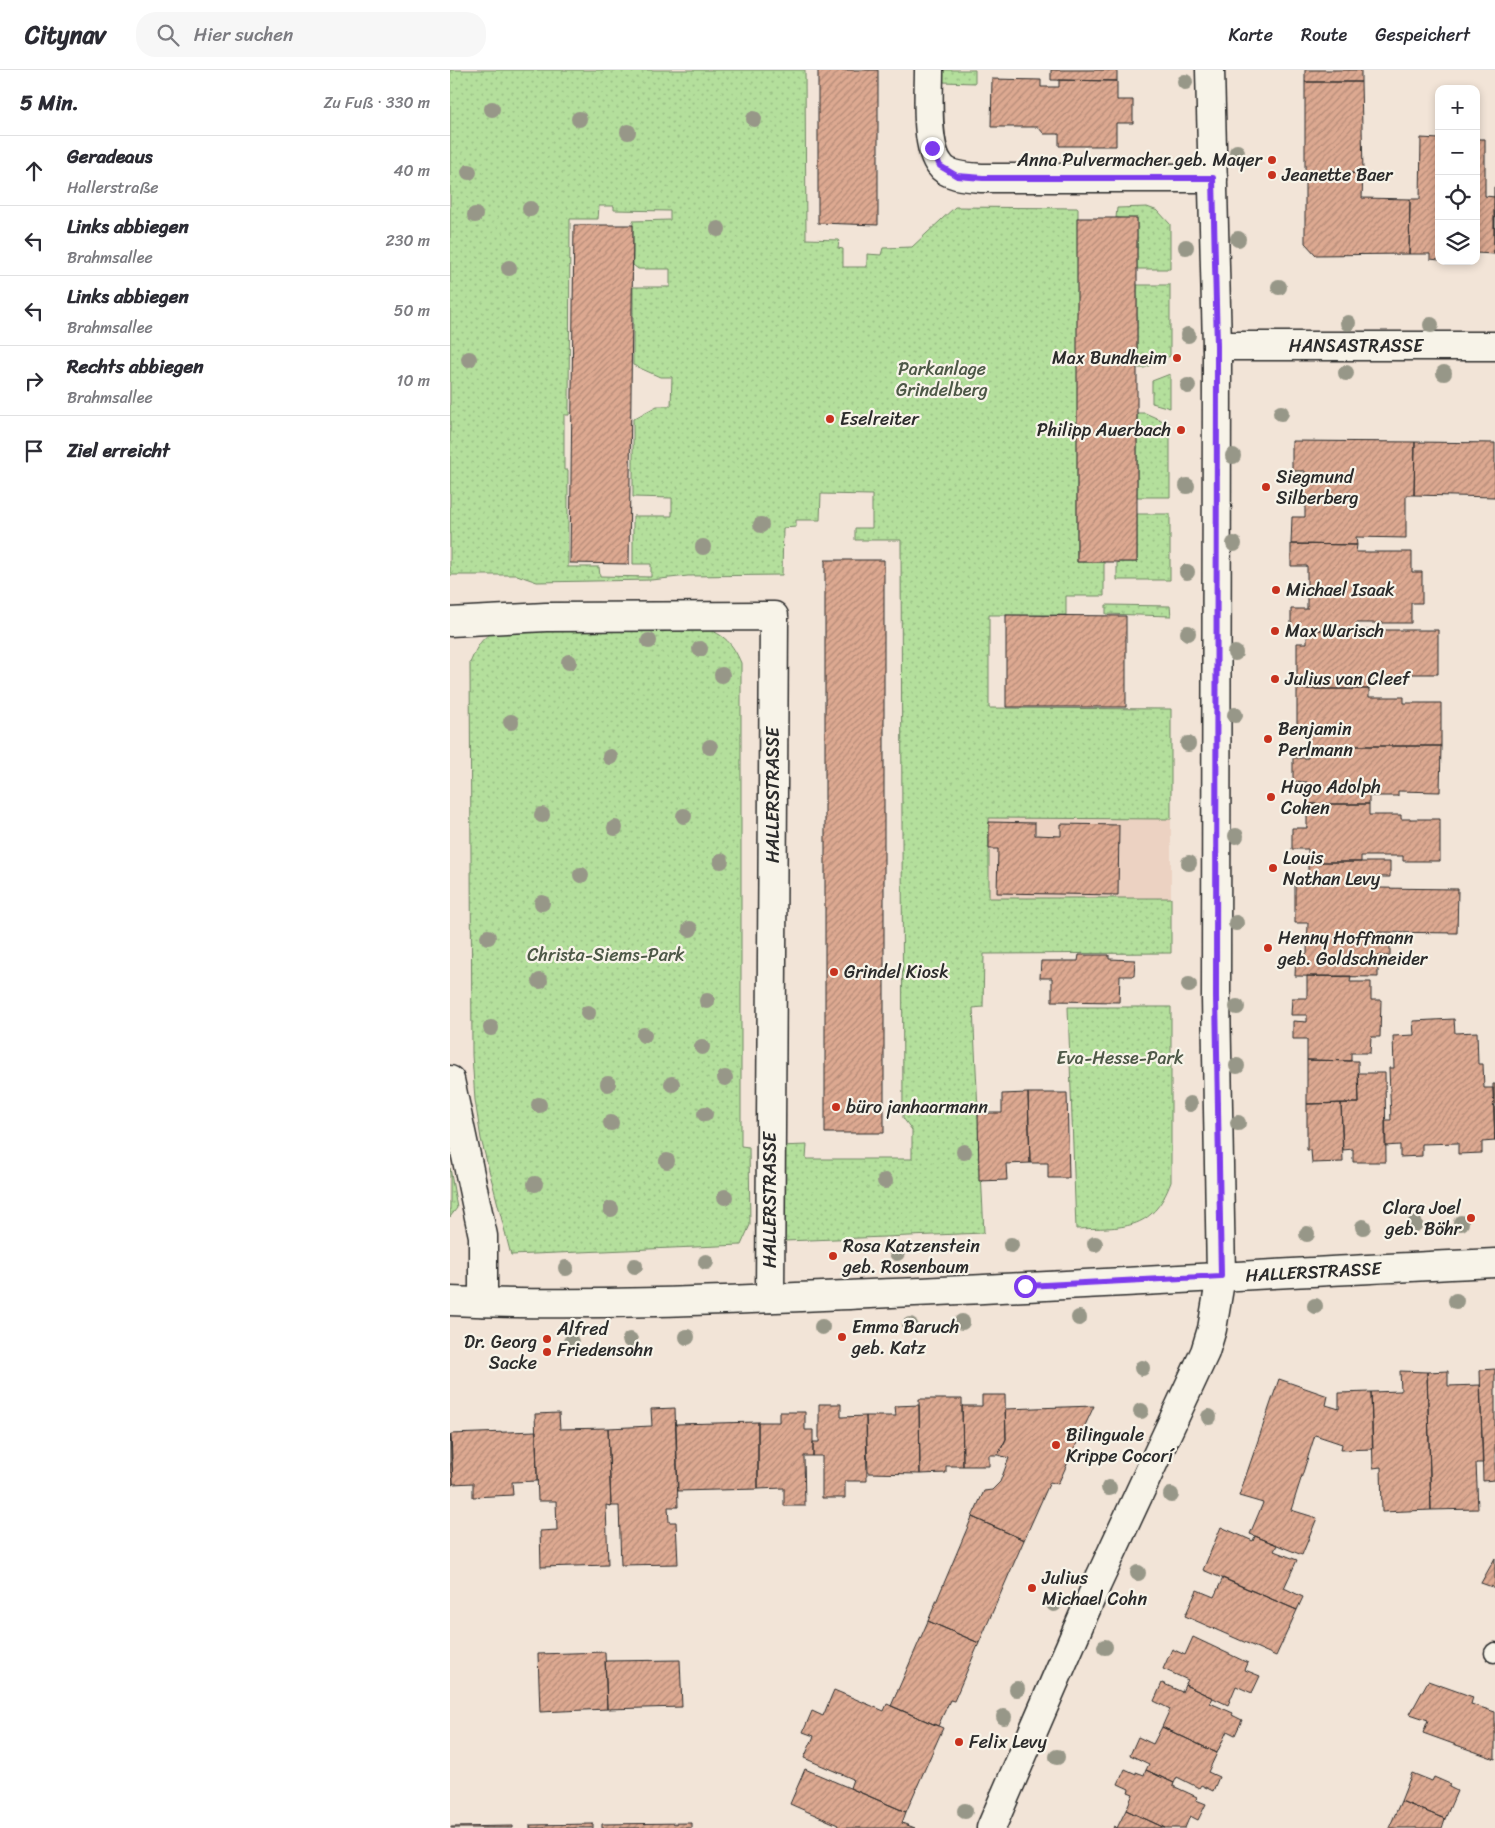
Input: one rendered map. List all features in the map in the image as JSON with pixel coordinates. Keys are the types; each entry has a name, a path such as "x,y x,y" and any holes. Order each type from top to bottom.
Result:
{"street":[{"path":"929,70 929,124 932,148 940,166 957,176 983,178 1213,178"},
{"path":"991,1828 1097,1584 1205,1352 1212,1330 1221,1276 1216,997 1217,346 1210,70"},
{"name":"HANSASTRASSE","path":"1217,346 1495,346"},
{"name":"HALLERSTRASSE","path":"450,622 546,617 774,616 770,1298"},
{"path":"450,1080 483,1236 483,1302"},
{"name":"HALLERSTRASSE","path":"450,1301 613,1303 770,1298 1495,1263"}],"shaded area":[{"path":"989,818 1171,819 1171,898 989,898"}],"green space":[{"name":"Parkanlage Grindelberg","path":"450,70 805,70 806,239 839,240 838,248 843,249 843,267 867,267 867,254 881,255 883,248 912,247 955,207 1078,208 1077,562 1104,562 1104,596 1066,596 1066,615 989,615 989,708 1171,709 1171,819 989,818 989,898 1171,898 1171,953 984,954 983,1007 973,1008 984,1233 785,1241 778,1221 778,1146 807,1145 806,1159 912,1159 912,1130 903,1118 901,540 855,540 855,528 872,528 872,495 821,494 820,520 796,520 796,527 783,528 782,575 688,576 651,580 537,582 517,575 450,575","holes":["599,206 614,206 614,210 670,211 670,220 633,221 633,265 638,269 670,269 670,287 633,287 633,365 660,377 672,377 671,406 657,406 633,419 633,497 672,498 672,516 633,516 633,564 651,564 651,577 600,576 599,567 568,567 568,470 564,470 564,415 569,415 570,219 598,219"]},
{"path":"942,70 975,70 975,83 942,82"},
{"path":"1147,207 1158,211 1170,224 1170,269 1137,269 1137,219 1116,218 1117,208"},
{"path":"1137,285 1170,285 1170,356 1144,368 1137,368"},
{"path":"1170,374 1170,408 1152,403 1152,381"},
{"path":"1137,413 1145,413 1170,424 1170,497 1137,497"},
{"path":"1137,514 1170,514 1170,580 1117,580 1117,562 1137,562"},
{"path":"1106,605 1170,606 1171,616 1106,614"},
{"name":"Christa-Siems-Park","path":"704,627 727,640 741,663 741,1146 749,1147 750,1225 741,1245 511,1255 481,1139 475,1100 472,1055 470,663 482,641 490,634 503,628"},
{"name":"Eva-Hesse-Park","path":"1068,1007 1171,1007 1171,1182 1155,1211 1145,1219 1134,1224 1121,1227 1076,1229"},
{"path":"450,1168 457,1208 450,1217"}],"building":[{"path":"818,70 878,70 878,225 818,223"},
{"path":"1051,70 1117,70 1117,81 1051,80"},
{"path":"1305,70 1361,70 1361,82 1305,82"},
{"path":"992,79 1041,80 1041,87 1059,87 1059,80 1117,81 1117,100 1133,100 1133,123 1116,123 1116,146 1059,146 1059,134 1044,134 1038,127 991,127"},
{"path":"1305,82 1361,82 1363,173 1305,174"},
{"path":"1421,138 1435,139 1435,260 1430,259 1430,254 1409,254 1410,199 1420,199"},
{"path":"1480,139 1485,139 1485,196 1495,197 1494,254 1480,253"},
{"path":"1363,173 1362,198 1410,199 1409,254 1316,255 1305,243 1305,174"},
{"path":"1495,187 1495,254 1494,254"},
{"path":"1077,218 1137,218 1137,562 1077,562"},
{"path":"574,225 633,225 629,564 570,563"},
{"path":"1292,441 1415,442 1414,495 1406,495 1406,538 1356,537 1357,545 1291,544 1292,517 1305,517 1305,471 1292,471"},
{"path":"1415,442 1495,443 1495,497 1414,495"},
{"path":"1291,544 1357,545 1356,552 1412,552 1412,572 1422,572 1422,603 1411,603 1411,623 1356,623 1356,630 1291,630 1291,609 1307,609 1307,566 1291,566"},
{"path":"825,560 884,560 884,1133 825,1133"},
{"path":"1006,615 1126,616 1126,707 1006,707"},
{"path":"1307,630 1438,630 1438,674 1404,674 1404,680 1369,680 1369,689 1297,689 1297,643 1307,643"},
{"path":"1297,689 1369,689 1369,697 1404,697 1404,703 1441,703 1441,746 1308,746 1308,733 1297,733"},
{"path":"1308,746 1441,746 1440,792 1398,791 1398,796 1369,796 1369,804 1307,804 1307,782 1293,781 1293,758 1308,758"},
{"path":"1307,804 1369,804 1369,815 1401,815 1401,819 1440,819 1440,861 1403,861 1403,856 1361,856 1361,862 1308,862 1308,849 1292,849 1292,828 1307,828"},
{"path":"989,822 1035,823 1035,835 1061,836 1061,824 1119,825 1118,895 997,893 998,849 989,849"},
{"path":"1308,862 1390,862 1390,877 1378,877 1378,888 1458,889 1457,933 1378,932 1378,938 1390,938 1390,956 1378,956 1378,977 1295,976 1296,954 1307,954 1308,923 1295,923 1295,877 1308,877"},
{"path":"1079,955 1109,955 1109,959 1135,960 1134,976 1120,976 1119,1002 1052,1001 1052,978 1040,978 1041,961 1078,961"},
{"path":"1307,976 1351,976 1350,982 1371,982 1371,1000 1381,1000 1380,1037 1371,1037 1370,1053 1351,1053 1351,1061 1307,1060 1307,1039 1293,1039 1293,1021 1307,1022 1307,1015 1291,1015 1292,998 1307,998"},
{"path":"1454,1019 1455,1033 1477,1032 1478,1064 1483,1064 1484,1088 1493,1088 1495,1141 1482,1142 1482,1153 1458,1154 1458,1143 1422,1144 1422,1156 1400,1157 1400,1145 1385,1146 1385,1120 1391,1120 1389,1068 1394,1068 1393,1036 1414,1035 1413,1021"},
{"path":"1307,1060 1358,1061 1359,1103 1307,1104"},
{"path":"1358,1073 1385,1073 1386,1162 1353,1162 1353,1149 1343,1150 1341,1103 1359,1103"},
{"path":"1493,1084 1495,1084 1495,1141 1493,1088"},
{"path":"1028,1093 1030,1163 1006,1164 1007,1180 979,1181 978,1113 1002,1113 1002,1094"},
{"path":"1028,1093 1067,1093 1069,1178 1048,1178 1048,1163 1030,1163"},
{"path":"1341,1103 1343,1162 1312,1163 1311,1150 1307,1150 1307,1104"},
{"path":"1495,1369 1495,1480 1483,1481 1480,1370"},
{"path":"1400,1371 1427,1372 1431,1510 1382,1512 1381,1467 1373,1468 1371,1392 1401,1391"},
{"path":"1448,1371 1448,1386 1480,1385 1483,1463 1476,1463 1478,1509 1431,1510 1427,1372"},
{"path":"1279,1379 1328,1396 1326,1405 1339,1409 1339,1393 1371,1392 1373,1449 1341,1450 1342,1444 1315,1435 1291,1510 1317,1518 1302,1555 1250,1534 1263,1503 1239,1496"},
{"path":"982,1395 1005,1395 1006,1439 998,1455 989,1455 989,1466 963,1466 962,1406 982,1406"},
{"path":"919,1399 962,1399 963,1466 946,1466 946,1473 920,1474"},
{"path":"819,1404 841,1404 841,1417 866,1416 867,1481 845,1481 845,1498 822,1498 822,1456 813,1456 813,1442 819,1442"},
{"path":"919,1405 920,1474 868,1473 866,1416 896,1416 895,1406"},
{"path":"1094,1406 1058,1484 1050,1482 1024,1540 972,1517 984,1491 992,1490 1000,1482 1009,1458 998,1455 1006,1439 1005,1409"},
{"path":"675,1408 678,1507 668,1507 669,1522 676,1522 678,1564 621,1565 619,1506 611,1506 608,1428 652,1426 651,1409"},
{"path":"779,1412 805,1412 805,1430 813,1430 813,1456 804,1456 805,1506 784,1506 784,1488 758,1489 758,1422 779,1422"},
{"path":"559,1413 560,1429 608,1428 611,1506 606,1505 608,1565 541,1567 540,1531 557,1530 556,1501 538,1501 535,1414"},
{"path":"758,1422 758,1489 678,1491 676,1424"},
{"path":"536,1431 537,1481 512,1482 513,1495 473,1497 473,1483 453,1484 451,1434"},
{"path":"450,1434 453,1484 450,1487"},
{"path":"972,1517 1024,1540 979,1643 928,1621"},
{"path":"1221,1527 1253,1541 1255,1536 1277,1545 1274,1551 1297,1560 1284,1588 1303,1597 1297,1610 1203,1570"},
{"path":"1495,1558 1495,1588 1481,1583"},
{"path":"1223,1578 1297,1610 1276,1656 1185,1616 1197,1590 1214,1597"},
{"path":"928,1621 979,1643 954,1701 950,1700 938,1726 891,1706"},
{"path":"1193,1637 1248,1663 1245,1670 1260,1676 1252,1693 1236,1686 1228,1705 1185,1685 1188,1680 1163,1669 1172,1649 1185,1655"},
{"path":"605,1652 607,1709 540,1712 538,1654"},
{"path":"680,1660 682,1707 607,1709 605,1661"},
{"path":"1428,1681 1473,1697 1471,1704 1495,1712 1495,1759 1423,1733 1428,1720 1410,1714"},
{"path":"1162,1683 1182,1692 1185,1685 1213,1698 1210,1703 1233,1713 1232,1715 1242,1720 1235,1735 1227,1731 1217,1753 1162,1727 1170,1709 1154,1701"},
{"path":"834,1690 884,1711 887,1704 943,1728 906,1812 850,1788 853,1779 804,1758 814,1736 803,1732 812,1711 823,1716"},
{"path":"1162,1727 1217,1753 1208,1772 1219,1777 1213,1791 1201,1785 1199,1788 1177,1777 1174,1783 1146,1770 1149,1764 1130,1755 1138,1737 1153,1744"},
{"path":"805,1769 906,1812 902,1823 915,1828 837,1828 838,1825 790,1804"},
{"path":"1125,1769 1144,1775 1146,1770 1174,1783 1173,1786 1197,1797 1196,1800 1206,1804 1198,1820 1190,1816 1185,1828 1165,1828 1126,1810 1133,1794 1128,1792 1129,1789 1118,1784"},
{"path":"1412,1773 1432,1781 1434,1777 1450,1784 1449,1787 1457,1791 1445,1819 1401,1801"},
{"path":"1401,1801 1445,1819 1442,1828 1389,1828"},
{"path":"1126,1810 1165,1828 1117,1828"},
{"path":"692,1823 692,1828 602,1828 602,1824"},
{"path":"593,1824 593,1828 530,1828 530,1825"},
{"path":"513,1826 513,1828 451,1828 451,1827"}],"place":[{"name":"Anna Pulvermacher geb. Mayer","path":"1272,160"},
{"name":"Jeanette Baer","path":"1272,175"},
{"name":"Max Bundheim","path":"1177,358"},
{"name":"Eselreiter","path":"830,419"},
{"name":"Philipp Auerbach","path":"1181,430"},
{"name":"Siegmund Silberberg","path":"1266,487"},
{"name":"Michael Isaak","path":"1276,590"},
{"name":"Max Warisch","path":"1275,631"},
{"name":"Julius van Cleef","path":"1275,679"},
{"name":"Benjamin Perlmann","path":"1268,739"},
{"name":"Hugo Adolph Cohen","path":"1271,797"},
{"name":"Louis Nathan Levy","path":"1273,868"},
{"name":"Henny Hoffmann geb. Goldschneider","path":"1268,948"},
{"name":"Grindel Kiosk","path":"834,972"},
{"name":"büro janhaarmann","path":"836,1107"},
{"name":"Clara Joel geb. Böhr","path":"1471,1218"},
{"name":"Rosa Katzenstein geb. Rosenbaum","path":"833,1256"},
{"name":"Emma Baruch geb. Katz","path":"842,1337"},
{"name":"Alfred Friedensohn","path":"547,1339"},
{"name":"Dr. Georg Sacke","path":"547,1352"},
{"name":"Bilinguale Krippe Cocorí","path":"1056,1445"},
{"name":"Julius Michael Cohn","path":"1032,1588"},
{"name":"Felix Levy","path":"959,1742"}],"route":[{"path":"932,148 940,166 957,176 983,178 1213,178 1217,346 1216,997 1221,1276 1025,1286"}]}
